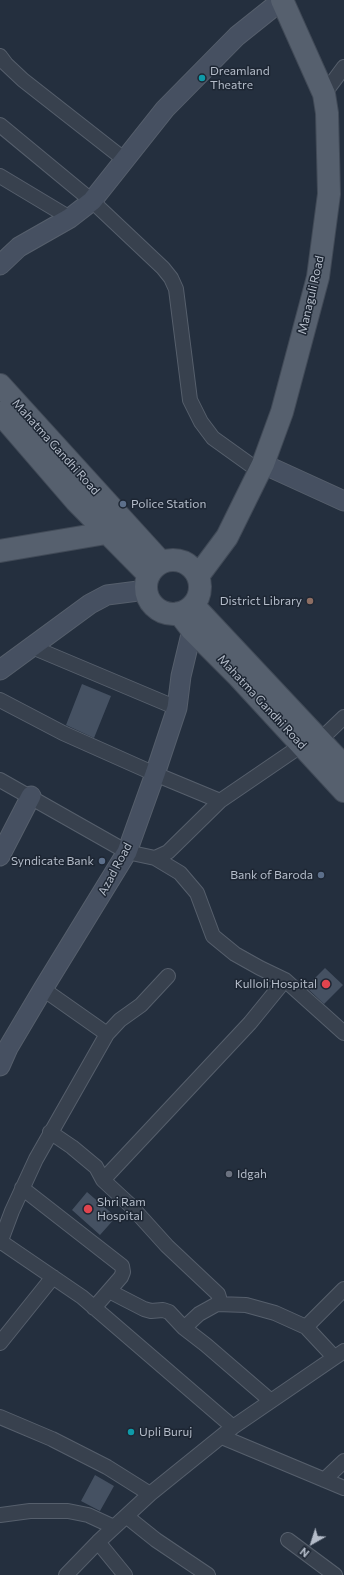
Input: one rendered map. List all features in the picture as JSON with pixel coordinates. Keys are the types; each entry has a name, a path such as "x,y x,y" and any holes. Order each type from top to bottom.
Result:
{"main road":[{"name":"Managuli Road","path":"198,576 227,537 261,467 282,412 318,277 329,194 327,113 324,94 282,0"},
{"name":"Mahatma Gandhi Road","path":"0,385 152,576"},
{"name":"Mahatma Gandhi Road","path":"0,413 76,501 106,533 152,576"},
{"path":"0,550 106,533"},
{"path":"172,560 183,561 192,567 198,576 200,586 199,596 188,616 172,614 158,609 148,597 152,576 172,560"},
{"name":"Mahatma Gandhi Road","path":"188,616 239,677 311,742 344,766"},
{"name":"Mahatma Gandhi Road","path":"311,742 344,792"}],"street":[{"path":"0,265 19,247 70,218 92,200 165,109 237,36 282,0"},
{"path":"2,63 125,160"},
{"path":"324,94 344,67"},
{"path":"0,125 92,200 163,268 171,278 176,289 190,400 200,422 213,438 261,467 344,501"},
{"path":"0,176 70,218"},
{"path":"0,670 90,604 107,595 152,576"},
{"name":"Azad Road","path":"0,1066 4,1045 43,989 127,852 177,708 188,616"},
{"path":"32,647 177,708"},
{"path":"0,700 63,733 220,802"},
{"path":"155,858 168,852 220,802 311,742 344,717"},
{"path":"0,780 31,796 127,852 155,858 180,873 197,893 213,936 235,954 285,980 344,1033"},
{"path":"0,856 31,796"},
{"path":"168,976 141,1005 120,1020 107,1034 89,1068 50,1132 22,1188 0,1242 82,1297 233,1427"},
{"path":"103,1180 250,1023 285,980"},
{"path":"43,989 107,1034"},
{"path":"50,1132 72,1147 96,1167 103,1180 130,1206 167,1246 218,1294 222,1304"},
{"path":"22,1188 122,1266 123,1272 121,1277 94,1308"},
{"path":"0,1343 53,1277"},
{"path":"306,1327 344,1289"},
{"path":"109,1291 144,1309 151,1311 163,1310 169,1312 184,1328 206,1345 270,1401"},
{"path":"66,1575 98,1542 150,1494 233,1427 339,1354 306,1327 275,1313 246,1305 217,1304 199,1314 184,1328"},
{"path":"0,1417 52,1438 107,1467 150,1494"},
{"path":"222,1437 344,1488"},
{"path":"324,1480 344,1461"},
{"path":"0,1515 30,1511 68,1511 88,1515 114,1527"},
{"path":"126,1516 156,1540 208,1575"},
{"path":"288,1540 335,1575 344,1567"},
{"path":"98,1542 125,1575"}],"building":[{"path":"82,684 111,696 94,738 66,725"},
{"path":"325,968 343,985 324,1004 306,987"},
{"path":"87,1192 116,1217 100,1235 72,1210"},
{"path":"95,1475 114,1486 100,1511 81,1501"}],"place":[{"name":"Dreamland Theatre","path":"202,78"},
{"name":"Police Station","path":"123,504"},
{"name":"District Library","path":"310,601"},
{"name":"Syndicate Bank","path":"102,861"},
{"name":"Bank of Baroda","path":"321,875"},
{"name":"Kulloli Hospital","path":"326,984"},
{"name":"Idgah","path":"229,1174"},
{"name":"Shri Ram Hospital","path":"88,1209"},
{"name":"Upli Buruj","path":"131,1432"}]}
